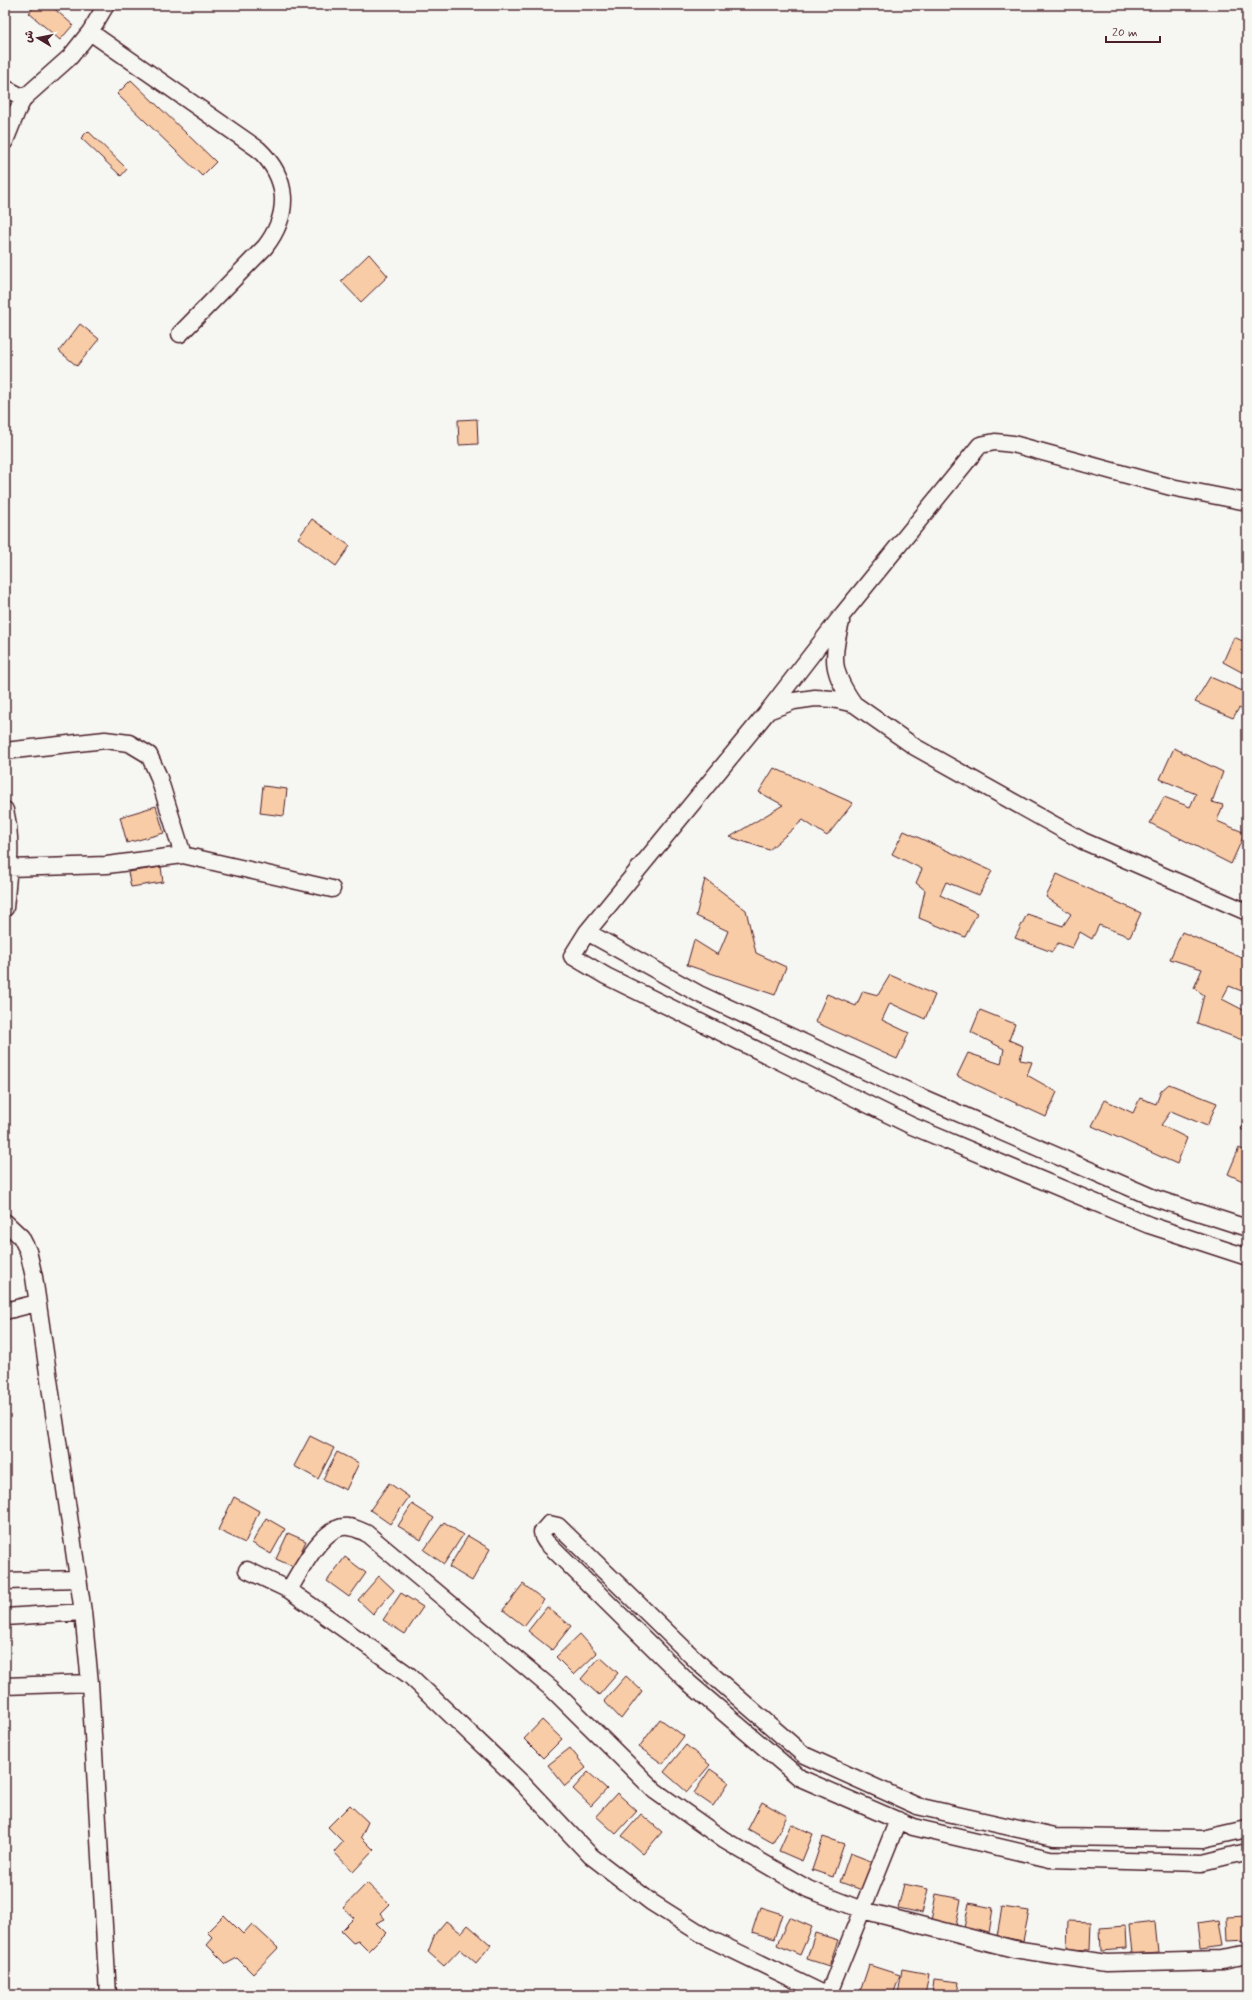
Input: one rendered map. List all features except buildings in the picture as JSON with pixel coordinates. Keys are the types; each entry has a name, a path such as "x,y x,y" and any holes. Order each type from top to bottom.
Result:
{"street":[{"path":"5,141 24,98 70,57 90,32 106,5"},
{"path":"90,32 258,149 266,157 278,176 283,200 282,213 273,237 266,247 180,334"},
{"path":"5,88 24,98"},
{"path":"1247,502 1171,486 1013,444 995,442 980,445 843,614 768,711 587,932 572,956 606,976 912,1126 1149,1225 1247,1257"},
{"path":"843,614 835,644 835,666 841,685 854,704 915,746 1083,841 1247,912"},
{"path":"768,711 794,701 815,698 833,699 854,704"},
{"path":"5,750 105,740 129,743 149,755 158,775 183,855"},
{"path":"5,810 8,822 8,868 5,908"},
{"path":"8,868 107,865 183,855 332,889"},
{"path":"587,932 699,994 921,1097 1154,1198 1247,1228"},
{"path":"5,1222 21,1237 28,1251 34,1277 83,1612 90,1683 108,1995"},
{"path":"5,1237 21,1237"},
{"path":"5,1311 37,1303"},
{"path":"1247,1829 1203,1839 1054,1837 916,1806 804,1755 703,1666 558,1526 549,1524 545,1528 543,1537 546,1542 688,1683 800,1778 913,1827 1050,1859 1202,1863 1247,1852"},
{"path":"289,1590 323,1538 334,1530 348,1527 366,1533 552,1689 655,1791 724,1840 802,1885 862,1910 1014,1950 1106,1964 1224,1960 1247,1955"},
{"path":"247,1570 289,1590 410,1676 520,1780 591,1856 650,1902 708,1938 827,1995 898,1820"},
{"path":"5,1581 78,1579"},
{"path":"5,1617 83,1612"},
{"path":"5,1686 90,1683"}]}
